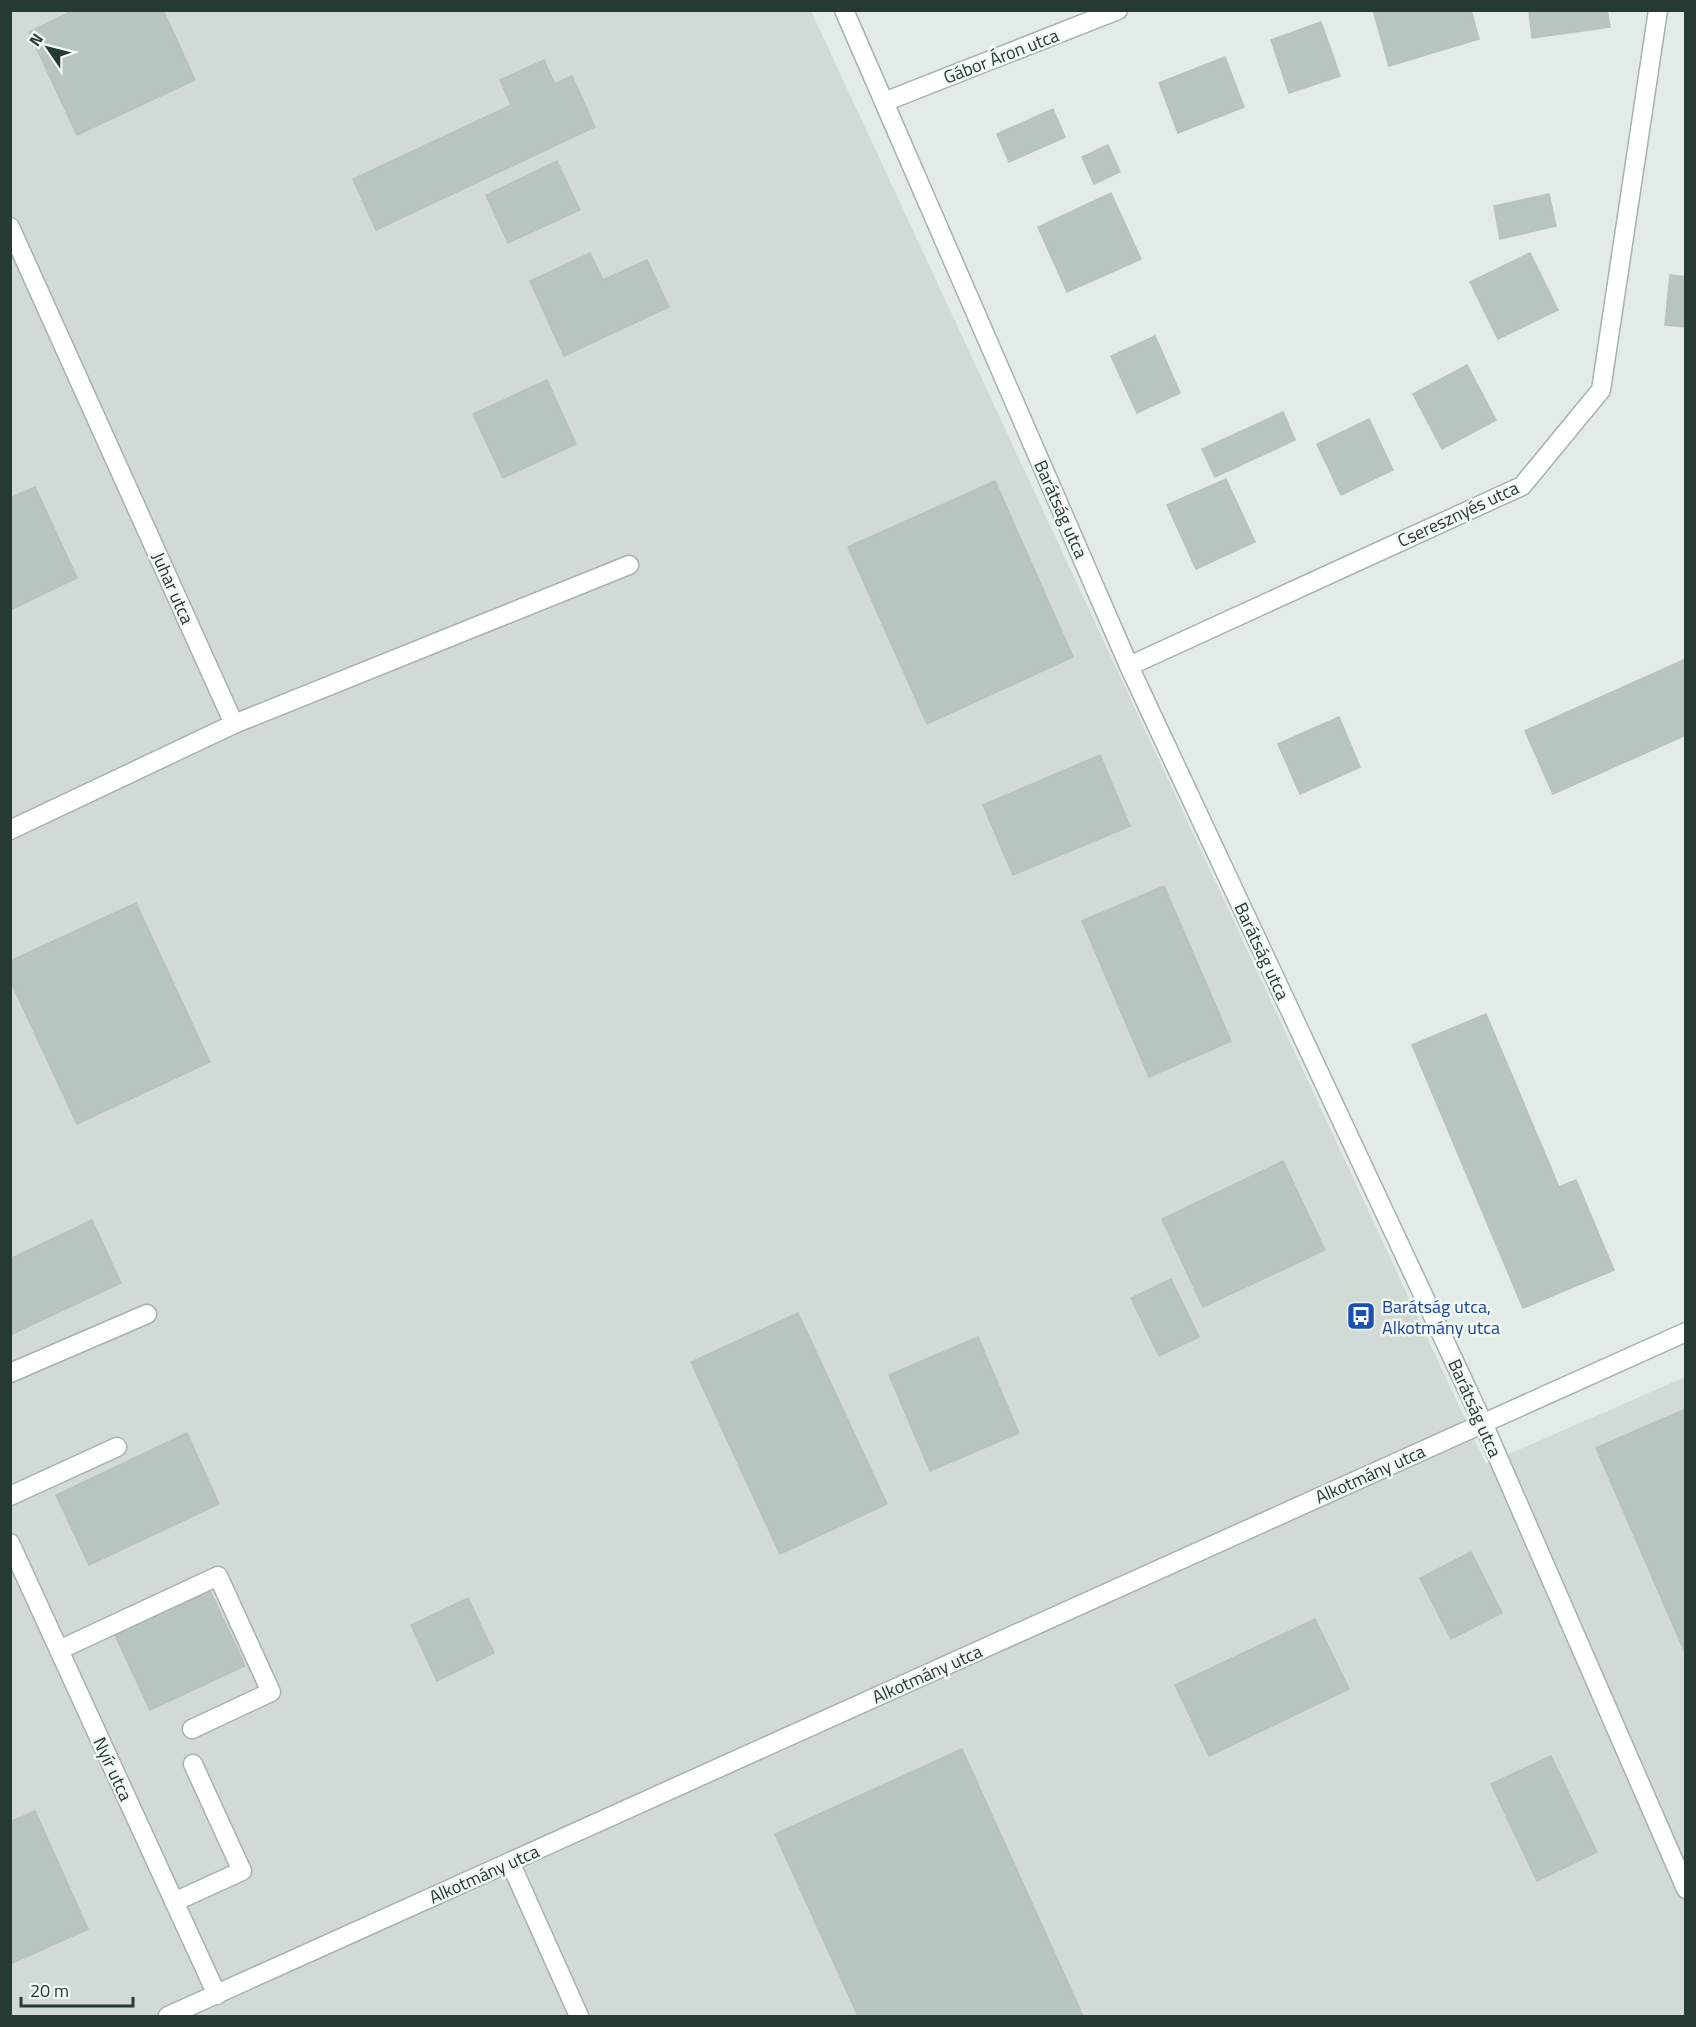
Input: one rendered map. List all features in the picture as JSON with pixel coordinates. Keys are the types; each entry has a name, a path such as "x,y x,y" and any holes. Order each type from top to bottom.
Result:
{"street":[{"name":"Barátság utca","path":"844,10 1129,666 1483,1423 1686,1889"},
{"name":"Gábor Áron utca","path":"884,102 1118,10"},
{"name":"Cseresznyés utca","path":"1129,666 1522,486 1601,390 1658,10"},
{"name":"Juhar utca","path":"10,228 234,724"},
{"path":"10,830 234,724 629,565"},
{"path":"10,1373 147,1314"},
{"name":"Alkotmány utca","path":"168,2016 1686,1332"},
{"path":"10,1496 117,1447"},
{"name":"Nyír utca","path":"10,1543 217,1995"},
{"path":"59,1650 218,1576 271,1692 192,1729"},
{"path":"174,1902 242,1871 193,1764"},
{"path":"510,1862 579,2016"}],"shaded area":[{"path":"11,11 811,11 1486,1464 1685,1377 1685,2016 11,2016"}],"building":[{"path":"74,10 163,10 195,80 77,135 29,32"},
{"path":"1373,10 1471,10 1479,39 1389,66"},
{"path":"1529,10 1607,10 1610,27 1532,38"},
{"path":"1321,22 1340,76 1289,93 1271,40"},
{"path":"1225,57 1244,107 1178,133 1159,83"},
{"path":"544,60 555,84 572,76 595,127 376,230 353,179 511,105 500,80"},
{"path":"1053,109 1065,137 1009,162 997,134"},
{"path":"1108,145 1120,172 1094,184 1082,157"},
{"path":"557,161 580,210 508,243 486,195"},
{"path":"1111,193 1141,259 1067,292 1038,227"},
{"path":"1549,194 1556,226 1500,239 1494,206"},
{"path":"590,253 603,280 647,260 669,307 564,356 530,281"},
{"path":"1530,253 1558,310 1498,339 1470,282"},
{"path":"1670,275 1686,277 1686,327 1665,325"},
{"path":"1155,336 1180,393 1137,413 1111,356"},
{"path":"1467,365 1496,420 1442,449 1413,394"},
{"path":"547,380 576,444 503,478 473,414"},
{"path":"1283,412 1295,440 1215,477 1202,449"},
{"path":"1369,419 1393,470 1341,495 1317,444"},
{"path":"1226,479 1255,542 1196,569 1167,505"},
{"path":"995,481 1073,657 927,724 848,547"},
{"path":"35,487 77,578 10,610 10,498"},
{"path":"1686,659 1686,735 1553,794 1525,731"},
{"path":"1339,717 1360,767 1300,794 1278,744"},
{"path":"1100,755 1130,826 1013,875 983,805"},
{"path":"1164,886 1231,1041 1149,1077 1082,921"},
{"path":"136,903 210,1062 77,1124 10,980 10,961"},
{"path":"1486,1014 1559,1187 1576,1180 1614,1270 1523,1308 1412,1045"},
{"path":"1283,1161 1325,1250 1203,1307 1162,1219"},
{"path":"92,1220 121,1283 10,1335 10,1259"},
{"path":"1171,1279 1199,1337 1159,1356 1131,1298"},
{"path":"798,1313 887,1504 780,1554 691,1362"},
{"path":"978,1337 1019,1433 930,1471 889,1375"},
{"path":"1686,1409 1686,1655 1596,1448"},
{"path":"187,1433 219,1504 89,1565 56,1495"},
{"path":"1471,1552 1502,1613 1451,1639 1420,1578"},
{"path":"210,1591 245,1666 150,1710 115,1635"},
{"path":"468,1598 494,1653 437,1681 411,1625"},
{"path":"1315,1619 1349,1689 1209,1756 1175,1685"},
{"path":"962,1749 1083,2016 858,2016 775,1834"},
{"path":"1551,1756 1597,1852 1537,1881 1491,1784"},
{"path":"35,1811 88,1929 10,1964 10,1822"}],"place":[{"name":"Barátság utca, Alkotmány utca","path":"1361,1316"}]}
